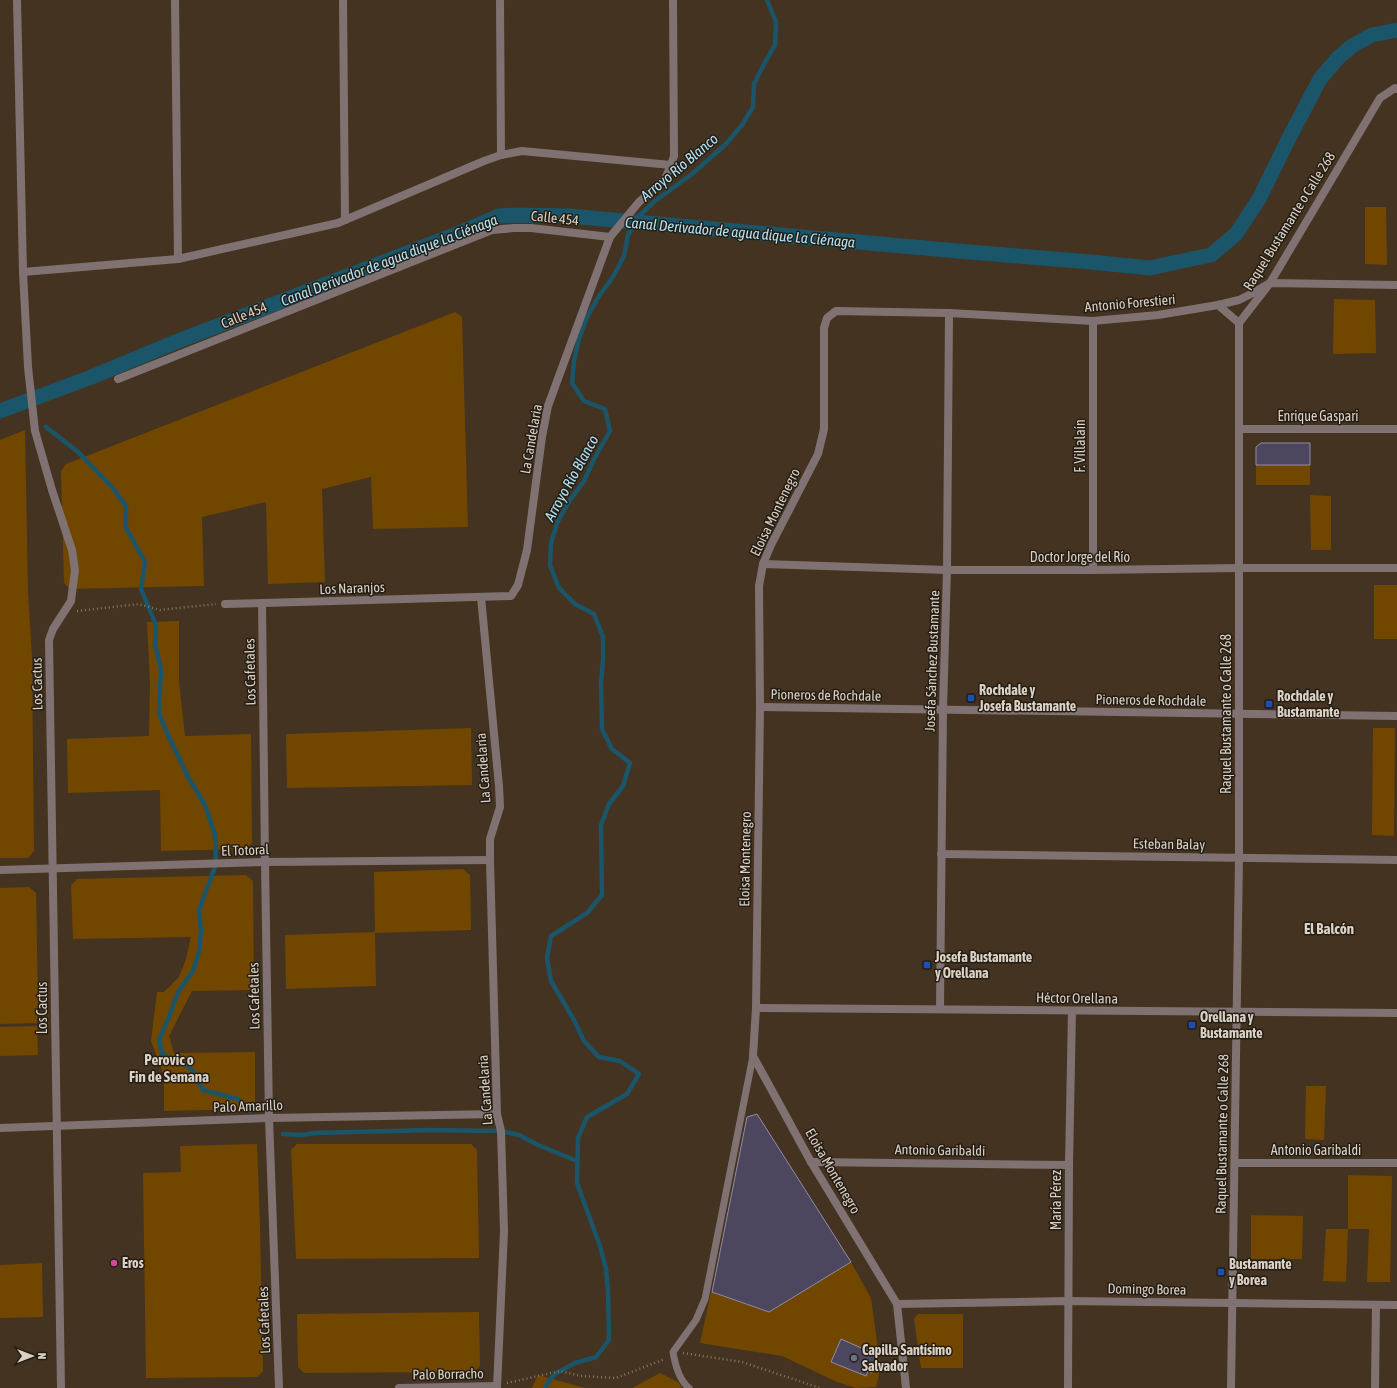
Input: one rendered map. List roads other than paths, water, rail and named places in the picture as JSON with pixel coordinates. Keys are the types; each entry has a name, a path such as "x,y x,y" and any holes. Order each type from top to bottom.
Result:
{"street":[{"path":"17,0 23,272 178,259 338,223 501,155 522,151 671,165"},
{"path":"175,0 178,259"},
{"path":"343,0 345,220"},
{"path":"500,0 501,155"},
{"path":"610,237 639,202 665,179 674,156 673,0"},
{"name":"Raquel Bustamante o Calle 268","path":"1231,1388 1240,858 1238,568 1240,323 1270,283 1380,98 1396,89"},
{"name":"Calle 454","path":"118,379 492,230 531,228 610,237"},
{"name":"La Candelaria","path":"497,1387 504,1231 501,1131 497,1114 490,839 500,807 500,793 481,597 511,596 518,585 527,550 542,437 548,406 610,237"},
{"name":"Los Cactus","path":"23,272 28,367 35,431 52,490 72,550 75,570 71,601 53,629 49,640 54,869 56,1126 61,1388"},
{"path":"1270,283 1397,285"},
{"name":"Antonio Forestieri","path":"836,311 949,313 1093,322 1158,315 1218,306 1239,300 1270,283"},
{"path":"1218,306 1240,323"},
{"name":"Eloisa Montenegro","path":"836,311 827,318 824,328 824,429 818,454 770,545 763,564 759,586 760,707 756,1008 753,1056 811,1162 897,1304 906,1388"},
{"name":"Josefa Sánchez Bustamante","path":"940,1008 943,709 947,570 949,313"},
{"name":"F. Villalaín","path":"1093,322 1093,570"},
{"name":"Enrique Gaspari","path":"1239,429 1397,429"},
{"name":"Doctor Jorge del Río","path":"763,564 947,570 1397,568"},
{"name":"Los Naranjos","path":"224,604 481,597"},
{"name":"Los Cafetales","path":"262,603 264,862 269,1118 279,1388"},
{"name":"Pioneros de Rochdale","path":"760,707 1240,715 1397,716"},
{"name":"Esteban Balay","path":"941,854 1397,860"},
{"name":"El Totoral","path":"0,870 264,862 490,860"},
{"name":"Héctor Orellana","path":"756,1008 940,1008 1237,1013 1397,1013"},
{"name":"María Pérez","path":"1068,1388 1069,1165 1072,1011"},
{"name":"Palo Amarillo","path":"0,1128 269,1118 497,1114"},
{"name":"Antonio Garibaldi","path":"811,1162 1069,1165"},
{"name":"Antonio Garibaldi","path":"1235,1163 1397,1163"},
{"name":"Domingo Borea","path":"897,1304 1068,1301 1397,1304"},
{"path":"1375,1388 1376,1305"},
{"name":"Palo Borracho","path":"399,1388 497,1387"}],"lane":[{"path":"689,1388 685,1385 675,1364 673,1352 696,1320 705,1299 753,1056"}],"waterway":[{"name":"Arroyo Río Blanco","path":"546,1388 546,1385 554,1375 560,1371 575,1363 596,1357 609,1340 606,1269 600,1246 577,1183 578,1138 587,1117 627,1094 639,1074 620,1061 599,1057 584,1041 574,1020 551,981 547,958 551,936 587,913 602,895 601,825 609,804 623,786 630,763 612,749 602,729 601,683 603,637 594,614 575,604 559,588 550,565 551,543 558,521 570,500 584,481 594,459 610,431 605,409 584,401 572,383 574,361 579,339 587,317 599,296 613,277 624,256 628,235 639,216 655,201 692,174 726,144 742,125 753,107 754,84 775,45 776,22 767,0"},
{"name":"Canal Derivador de agua dique La Ciénaga","path":"0,411 89,378 178,341 462,232 499,216 569,216 1150,268 1211,255 1236,234 1259,199 1320,79 1338,58 1352,46 1372,35 1397,30"},
{"path":"46,427 78,452 112,487 126,506 126,528 145,562 141,589 156,625 155,645 161,669 159,713 188,777 205,805 215,835 216,864 199,910 201,931 199,952 193,971 178,992 159,1040 162,1053 169,1058 190,1067 203,1090 238,1099 250,1111"},
{"path":"283,1134 302,1135 314,1133 430,1130 501,1131 519,1135 538,1145 577,1161"}],"place":[{"name":"Rochdale y Josefa Bustamante","path":"971,698"},
{"name":"Rochdale y Bustamante","path":"1269,704"},
{"name":"Josefa Bustamante y Orellana","path":"927,965"},
{"name":"Orellana y Bustamante","path":"1192,1025"},
{"name":"Eros","path":"114,1263"},
{"name":"Bustamante y Borea","path":"1221,1272"},
{"name":"Capilla Santísimo Salvador","path":"854,1358"}],"district":[{"name":"El Balcón","path":"1329,928"},
{"name":"Perovic o Fin de Semana","path":"169,1068"}]}
